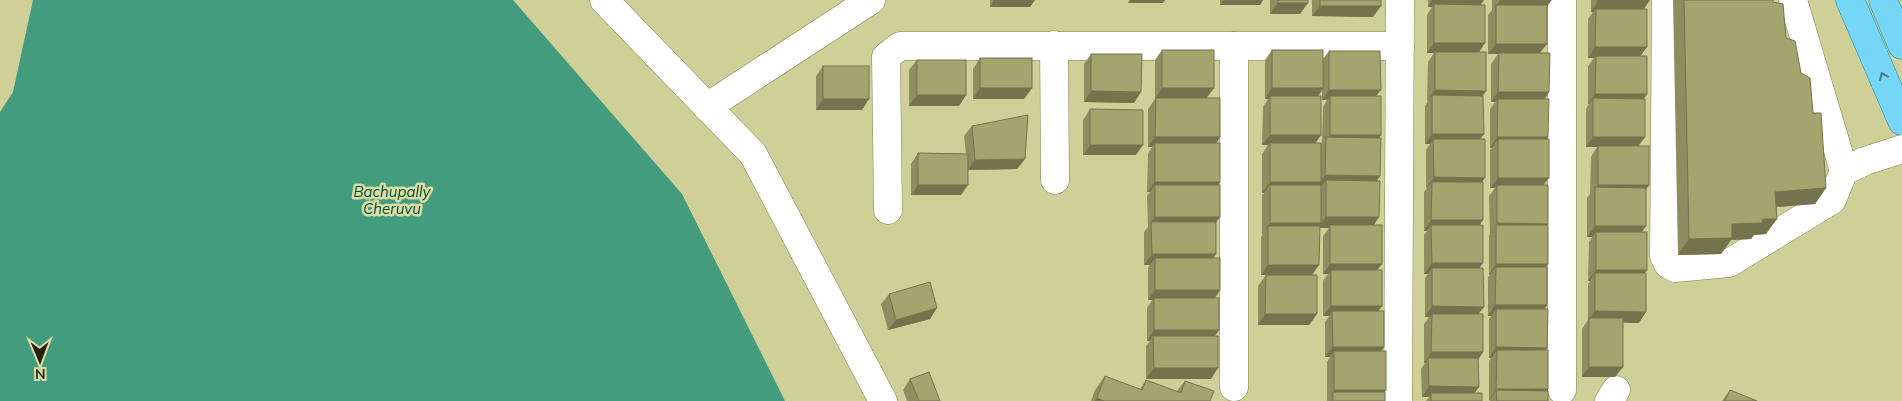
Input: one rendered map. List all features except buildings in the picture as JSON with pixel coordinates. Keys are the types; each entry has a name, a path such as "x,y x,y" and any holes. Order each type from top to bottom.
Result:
{"main road":[{"path":"1850,0 1902,120"},
{"path":"1883,0 1902,45"}],"street":[{"path":"604,0 753,154 883,401"},
{"path":"707,107 871,0"},
{"path":"1398,401 1400,0"},
{"path":"1562,0 1562,390"},
{"path":"1666,0 1664,256 1668,264 1674,268 1729,263 1832,200 1844,171 1793,0"},
{"path":"1054,45 1055,180"},
{"path":"888,210 886,57 900,46 1400,46"},
{"path":"1234,46 1234,388"},
{"path":"1844,171 1865,161 1902,149"}],"water":[{"name":"Bachupally Cheruvu","path":"33,0 513,0 682,194 785,401 0,401 0,112 13,92"}]}
